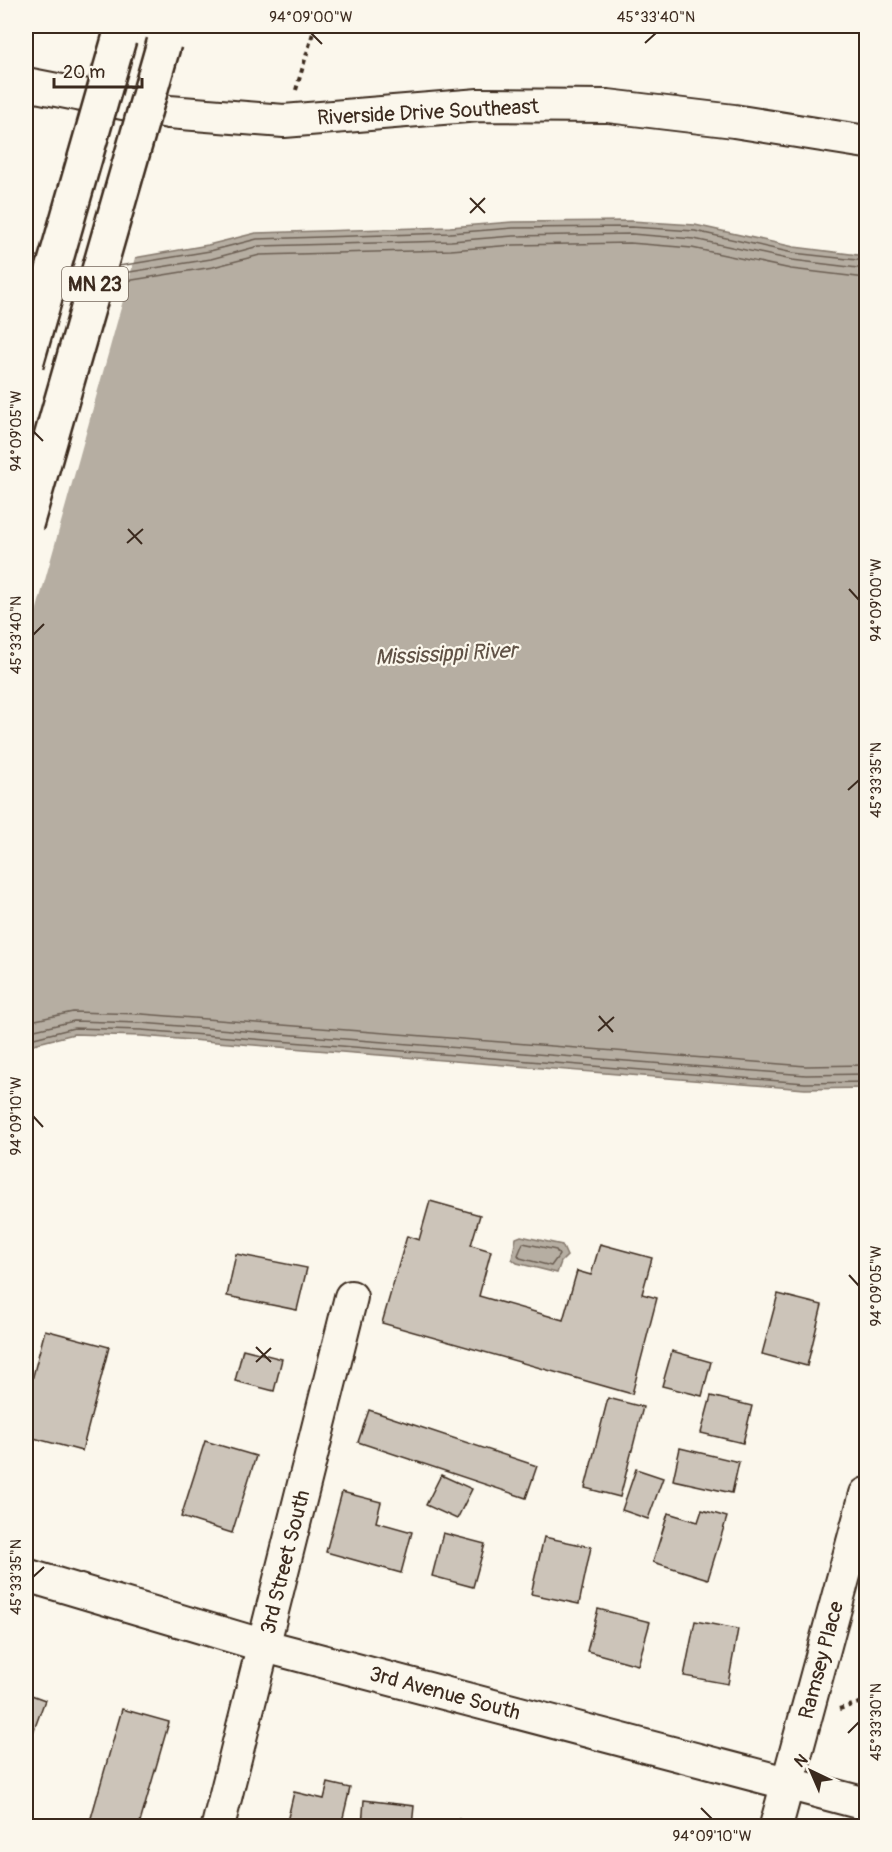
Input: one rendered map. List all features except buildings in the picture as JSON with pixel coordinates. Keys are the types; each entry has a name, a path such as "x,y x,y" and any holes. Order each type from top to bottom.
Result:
{"highway":[{"name":"MN 23","path":"26,364 119,39"},
{"name":"MN 23","path":"26,525 164,43"}],"street":[{"name":"Riverside Drive Southeast","path":"26,84 169,112 284,121 479,105 608,106 734,121 867,142"},
{"name":"3rd Street South","path":"218,1827 351,1297"},
{"name":"Ramsey Place","path":"776,1827 867,1494"},
{"name":"3rd Avenue South","path":"26,1575 265,1646 867,1804"}],"path":[{"path":"284,121 305,66 315,26"}],"water":[{"name":"Mississippi River","path":"631,221 695,225 794,247 866,256 866,1088 805,1089 141,1036 74,1034 26,1046 26,269 134,258 208,245 256,233 450,227 512,222"},
{"path":"521,1236 562,1245 567,1256 561,1262 557,1273 517,1263 512,1259 516,1238"}],"pier":[{"path":"136,254 26,648 26,266"}]}
